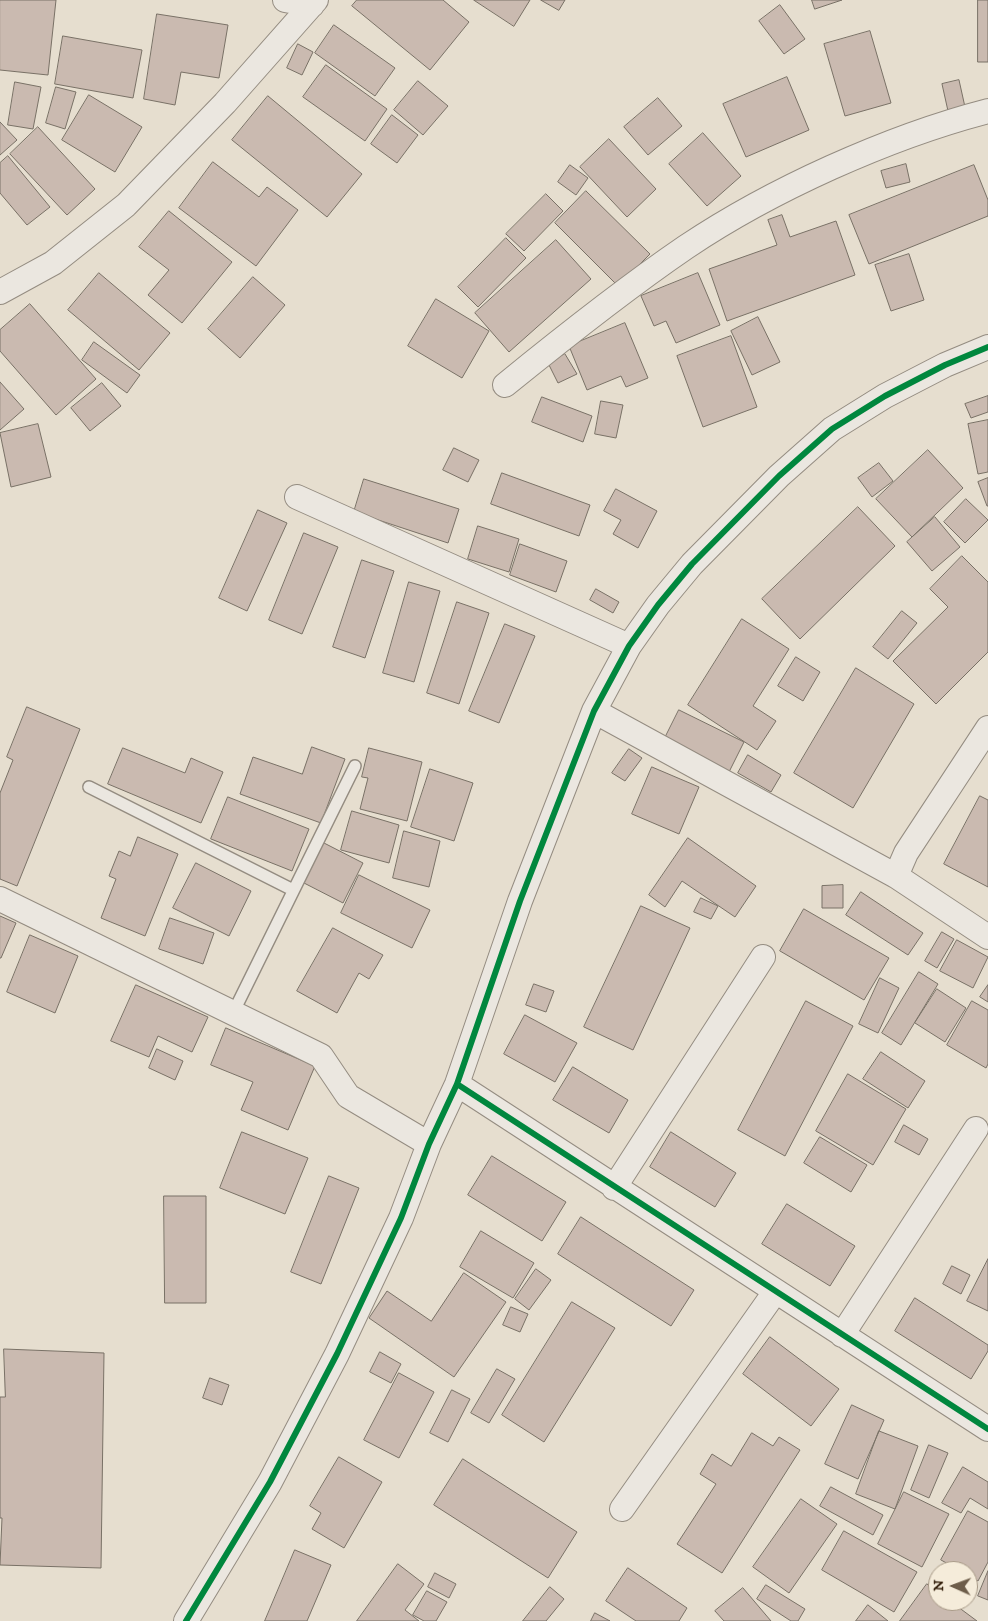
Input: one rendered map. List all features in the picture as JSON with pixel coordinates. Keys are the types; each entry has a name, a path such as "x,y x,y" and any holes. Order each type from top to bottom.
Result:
{"street":[{"path":"285,0 314,2"},
{"path":"0,292 53,263 126,205 225,103 314,2"},
{"path":"505,386 582,322 687,247 794,184 913,136 956,120 988,111"},
{"path":"186,1621 270,1482 337,1354 401,1218 429,1144 457,1084 520,902 594,711 629,646 658,605 692,564 779,476 832,429 902,387 945,364 988,347"},
{"path":"297,497 629,646"},
{"path":"594,711 896,876 988,937"},
{"path":"896,876 906,853 988,728"},
{"path":"0,899 321,1056 348,1096 429,1144"},
{"path":"614,1188 763,956"},
{"path":"457,1084 614,1188 988,1429"},
{"path":"842,1335 976,1129"},
{"path":"622,1509 775,1292"}],"lane":[{"path":"233,1013 355,766"},
{"path":"89,787 294,890"}],"building":[{"path":"0,0 56,0 48,75 0,70"},
{"path":"357,0 443,0 469,22 430,70 352,6"},
{"path":"474,0 530,0 514,26"},
{"path":"541,0 565,0 559,10"},
{"path":"812,0 842,0 815,9"},
{"path":"978,0 988,0 988,62 978,62"},
{"path":"780,5 805,39 784,54 759,21"},
{"path":"157,14 228,25 219,78 181,72 175,105 144,99"},
{"path":"334,25 395,68 375,96 315,53"},
{"path":"870,31 891,103 845,116 824,44"},
{"path":"63,36 142,50 133,98 55,84"},
{"path":"298,44 313,52 302,75 287,68"},
{"path":"326,65 387,109 365,141 303,97"},
{"path":"787,77 809,130 746,157 723,104"},
{"path":"959,80 965,107 948,111 942,84"},
{"path":"418,81 448,106 423,135 394,110"},
{"path":"15,82 41,87 33,129 8,125"},
{"path":"56,87 76,92 65,129 46,123"},
{"path":"89,95 142,127 115,172 62,140"},
{"path":"268,96 362,174 327,217 232,140"},
{"path":"658,98 682,126 648,155 624,127"},
{"path":"392,115 418,135 397,163 371,144"},
{"path":"0,122 17,140 0,155"},
{"path":"38,127 95,189 67,215 10,154"},
{"path":"703,133 741,176 707,206 669,164"},
{"path":"609,139 656,189 627,217 580,167"},
{"path":"8,156 50,207 27,225 0,193 0,163"},
{"path":"213,162 259,197 267,187 298,210 256,266 179,208"},
{"path":"906,164 910,182 886,188 881,171"},
{"path":"570,165 588,178 576,195 558,182"},
{"path":"974,165 988,200 988,216 869,264 849,215"},
{"path":"586,191 650,254 618,286 555,223"},
{"path":"546,194 563,211 524,251 506,234"},
{"path":"169,211 232,262 182,323 148,295 169,270 139,247"},
{"path":"782,215 790,237 836,221 855,275 727,321 709,269 777,245 768,220"},
{"path":"506,238 526,258 478,307 458,287"},
{"path":"556,240 591,279 509,352 475,313"},
{"path":"909,254 924,300 891,311 875,265"},
{"path":"99,273 170,333 139,370 68,310"},
{"path":"698,273 720,325 676,343 666,321 654,326 641,296"},
{"path":"253,277 285,305 240,358 208,329"},
{"path":"436,299 489,331 462,378 408,346"},
{"path":"30,304 96,379 56,415 0,351 0,330"},
{"path":"758,317 780,362 752,375 731,331"},
{"path":"625,323 648,378 626,387 621,376 587,390 569,346"},
{"path":"731,336 757,407 703,427 677,356"},
{"path":"94,342 140,375 127,393 82,360"},
{"path":"565,354 577,374 558,383 548,363"},
{"path":"0,382 24,409 0,430"},
{"path":"102,383 121,406 90,431 71,408"},
{"path":"988,396 988,412 971,418 965,404"},
{"path":"542,397 592,416 583,442 532,422"},
{"path":"601,401 623,405 616,438 595,434"},
{"path":"988,420 988,472 978,474 968,424"},
{"path":"38,424 51,477 11,487 0,433"},
{"path":"454,448 479,460 468,482 443,470"},
{"path":"928,450 963,488 912,537 876,499"},
{"path":"879,463 893,481 872,497 858,478"},
{"path":"502,473 590,505 579,536 491,504"},
{"path":"988,478 988,506 987,506 978,482"},
{"path":"364,479 459,509 448,543 354,512"},
{"path":"616,489 657,511 638,548 613,534 621,520 604,511"},
{"path":"966,499 988,520 965,543 944,522"},
{"path":"858,507 895,546 800,639 762,599"},
{"path":"258,510 287,523 247,611 219,598"},
{"path":"935,517 960,547 932,571 907,542"},
{"path":"478,526 519,539 509,572 468,559"},
{"path":"304,533 338,547 302,634 269,620"},
{"path":"520,544 567,561 556,592 510,575"},
{"path":"962,556 988,582 988,652 936,704 893,661 948,607 930,589"},
{"path":"362,560 394,571 365,658 333,647"},
{"path":"409,582 440,591 414,682 383,673"},
{"path":"596,589 619,602 613,613 590,600"},
{"path":"457,602 489,613 459,704 427,693"},
{"path":"902,611 917,623 888,659 873,647"},
{"path":"742,619 789,649 753,706 776,721 757,750 688,705"},
{"path":"505,624 535,636 499,723 469,711"},
{"path":"796,657 820,672 803,701 778,686"},
{"path":"856,668 914,704 853,808 794,773"},
{"path":"27,707 80,729 17,886 0,879 0,793 13,760 7,757"},
{"path":"679,710 744,742 729,772 664,740"},
{"path":"312,747 345,759 321,823 240,794 253,757 302,774"},
{"path":"123,748 185,773 191,758 223,772 201,823 108,784"},
{"path":"369,748 422,762 407,821 360,809 368,778 362,777"},
{"path":"629,749 642,758 625,781 612,773"},
{"path":"748,755 781,775 771,792 738,773"},
{"path":"652,767 699,787 679,834 632,814"},
{"path":"430,769 473,783 454,841 411,827"},
{"path":"980,796 988,800 988,887 944,864"},
{"path":"228,797 309,829 292,871 211,839"},
{"path":"352,811 399,825 389,863 341,850"},
{"path":"404,831 440,841 429,887 393,878"},
{"path":"138,837 178,854 145,936 101,918 116,879 109,876 119,851 130,856"},
{"path":"688,838 756,886 735,917 682,881 665,907 649,895"},
{"path":"324,843 363,863 343,903 304,883"},
{"path":"196,863 251,891 229,936 173,908"},
{"path":"359,875 430,910 412,948 341,913"},
{"path":"843,885 843,908 822,908 822,886"},
{"path":"861,892 923,933 908,955 846,915"},
{"path":"701,898 718,906 711,919 694,912"},
{"path":"641,906 690,928 633,1050 584,1027"},
{"path":"804,909 889,958 864,1000 780,951"},
{"path":"0,916 16,923 1,958 0,958"},
{"path":"170,918 214,933 203,964 159,949"},
{"path":"333,928 383,955 369,979 359,973 337,1013 297,991"},
{"path":"942,932 954,939 937,968 925,961"},
{"path":"30,935 78,956 55,1013 7,992"},
{"path":"957,940 988,957 973,988 940,971"},
{"path":"919,972 938,984 901,1045 882,1033"},
{"path":"880,978 899,988 878,1033 859,1024"},
{"path":"534,984 554,991 546,1012 526,1005"},
{"path":"136,985 208,1017 192,1052 158,1036 149,1057 111,1041"},
{"path":"988,985 988,1002 980,997"},
{"path":"937,989 966,1008 945,1042 915,1023"},
{"path":"806,1001 853,1026 785,1156 738,1130"},
{"path":"972,1001 988,1010 988,1064 986,1068 947,1045"},
{"path":"525,1015 577,1043 555,1082 504,1054"},
{"path":"226,1028 315,1066 288,1130 241,1110 253,1082 211,1065"},
{"path":"157,1049 183,1061 175,1080 149,1068"},
{"path":"881,1052 925,1081 908,1108 863,1079"},
{"path":"573,1067 628,1100 609,1133 553,1100"},
{"path":"848,1074 906,1109 873,1165 816,1131"},
{"path":"904,1125 928,1139 919,1155 895,1142"},
{"path":"242,1132 308,1158 285,1214 220,1188"},
{"path":"671,1132 736,1173 715,1207 650,1167"},
{"path":"820,1137 867,1165 851,1192 804,1163"},
{"path":"492,1156 566,1202 542,1241 468,1195"},
{"path":"329,1176 359,1188 321,1284 291,1272"},
{"path":"164,1196 206,1196 206,1303 165,1303"},
{"path":"787,1204 855,1246 830,1286 762,1244"},
{"path":"581,1217 694,1290 671,1326 558,1254"},
{"path":"481,1231 534,1263 513,1298 460,1267"},
{"path":"988,1259 988,1311 967,1301"},
{"path":"952,1266 970,1275 961,1294 943,1284"},
{"path":"536,1269 551,1280 529,1310 515,1299"},
{"path":"464,1273 506,1302 454,1377 369,1318 387,1291 431,1321"},
{"path":"915,1298 988,1345 988,1351 971,1379 895,1331"},
{"path":"572,1302 615,1328 544,1442 502,1415"},
{"path":"511,1307 528,1314 520,1332 503,1325"},
{"path":"770,1337 839,1389 811,1426 743,1374"},
{"path":"4,1349 104,1353 101,1568 0,1565 2,1518 0,1518 0,1397 5,1397"},
{"path":"380,1352 401,1364 391,1383 370,1372"},
{"path":"497,1369 515,1379 489,1423 471,1413"},
{"path":"399,1373 434,1392 399,1458 364,1440"},
{"path":"210,1378 229,1385 222,1405 203,1398"},
{"path":"452,1390 470,1399 448,1442 430,1433"},
{"path":"852,1405 884,1420 858,1479 825,1464"},
{"path":"879,1431 918,1446 895,1509 856,1494"},
{"path":"752,1433 773,1446 779,1437 800,1450 722,1573 677,1544 716,1484 700,1474 712,1454 731,1466"},
{"path":"929,1445 948,1453 929,1498 911,1490"},
{"path":"339,1457 382,1482 344,1548 312,1529 321,1513 310,1506"},
{"path":"463,1459 577,1532 548,1578 434,1505"},
{"path":"963,1467 988,1482 988,1509 970,1498 961,1513 942,1503"},
{"path":"831,1487 883,1515 873,1535 820,1506"},
{"path":"904,1492 949,1514 922,1567 878,1544"},
{"path":"801,1499 837,1524 789,1593 753,1567"},
{"path":"968,1511 988,1522 988,1562 978,1581 978,1561 941,1560"},
{"path":"844,1531 917,1572 894,1612 822,1570"},
{"path":"295,1550 331,1565 307,1621 265,1621"},
{"path":"398,1564 424,1584 405,1610 419,1621 357,1621"},
{"path":"628,1568 687,1608 679,1621 636,1621 606,1601"},
{"path":"988,1571 988,1600 978,1596"},
{"path":"435,1573 456,1584 449,1598 428,1587"},
{"path":"927,1584 928,1611 964,1611 977,1621 900,1621"},
{"path":"766,1585 805,1609 798,1621 791,1621 757,1599"},
{"path":"550,1587 564,1599 546,1621 523,1621"},
{"path":"743,1588 771,1621 724,1621 715,1611"},
{"path":"427,1591 447,1602 436,1621 424,1621 413,1615"},
{"path":"868,1605 888,1621 856,1621"},
{"path":"595,1613 610,1621 591,1621"}],"cycle path":[{"path":"186,1621 270,1482 337,1354 401,1218 429,1144 457,1084 520,901 594,711 629,646 658,605 692,564 779,476 832,429 885,396 945,365 988,347"},
{"path":"457,1084 988,1429"}]}
